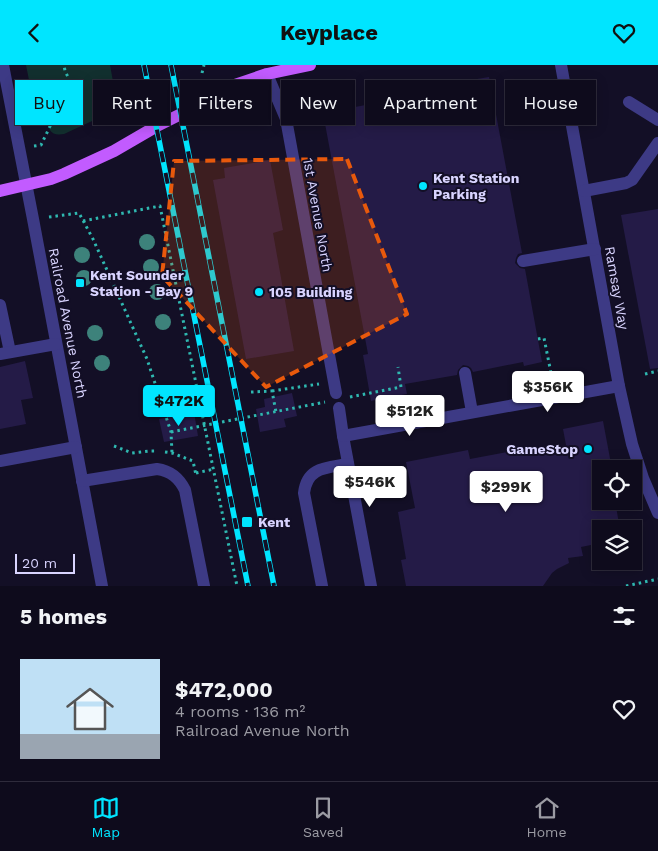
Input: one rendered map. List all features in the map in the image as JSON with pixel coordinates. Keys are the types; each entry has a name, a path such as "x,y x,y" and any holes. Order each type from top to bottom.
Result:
{"main road":[{"path":"0,191 64,175 114,151 208,96 235,85 267,74 310,65"}],"street":[{"name":"Railroad Avenue North","path":"3,65 102,586"},
{"name":"Ramsay Way","path":"561,65 619,386 632,444 643,478 658,513"},
{"name":"1st Avenue North","path":"267,74 286,119 371,586"},
{"path":"629,101 658,120"},
{"path":"584,191 632,181 658,143"},
{"path":"523,261 595,249"},
{"path":"0,305 5,353 56,344"},
{"path":"465,373 472,412"},
{"path":"343,436 619,386"},
{"path":"0,461 76,447"},
{"path":"322,586 304,493 305,483 318,470 348,464"},
{"path":"82,481 157,469 166,470 180,480 185,490 204,586"}],"path":[{"path":"19,151 41,145 55,115 62,107 66,92 71,83 64,65"},
{"path":"202,73 204,65"},
{"path":"83,221 160,205 237,586"},
{"path":"33,219 79,213 93,239 147,359 171,433 172,453"},
{"path":"538,339 544,338 552,378"},
{"path":"171,433 276,412 337,396 401,387 398,367"},
{"path":"645,374 658,371"},
{"path":"251,392 315,385 337,396"},
{"path":"272,391 276,412"},
{"path":"196,473 214,469"},
{"path":"626,586 658,579"}],"highlighted area":[{"path":"347,159 407,314 266,387 162,276 174,161"}],"green space":[{"path":"26,65 110,65 113,80 93,80 93,121 64,134 56,134 51,132 48,125 83,125 83,80 29,80"}],"building":[{"name":"Kent Station Parking","path":"489,77 490,80 471,80"},
{"name":"Kent Station Parking","path":"365,105 365,125 495,125 495,109 522,253 518,254 515,263 520,268 525,269 542,362 524,366 523,362 473,372 471,368 463,365 458,370 457,375 405,384 407,394 371,401 363,355 368,354 325,125 355,125 355,107"},
{"name":"105 Building","path":"270,160 283,230 273,233 294,351 246,359 213,180 225,178 224,168"},
{"path":"658,209 658,368 650,369 621,215"},
{"path":"25,361 33,398 21,400 26,424 0,429 0,367"},
{"path":"292,393 297,416 284,419 286,427 260,432 256,409 265,407 264,399"},
{"path":"194,412 198,436 164,442 159,419"},
{"path":"603,421 610,460 592,460 592,510 617,510 618,520 592,520 592,545 581,547 583,556 568,558 569,563 552,573 543,586 406,586 401,560 406,559 398,512 415,508 406,462 468,450 470,459 518,450 519,454 566,445 563,429"}],"railway":[{"path":"144,65 248,586"},
{"path":"171,65 274,586"}],"place":[{"name":"Kent Station Parking","path":"423,186"},
{"name":"Kent Sounder Station - Bay 9","path":"80,283"},
{"name":"105 Building","path":"259,292"},
{"name":"GameStop","path":"588,449"},
{"name":"Kent","path":"247,522"}]}
